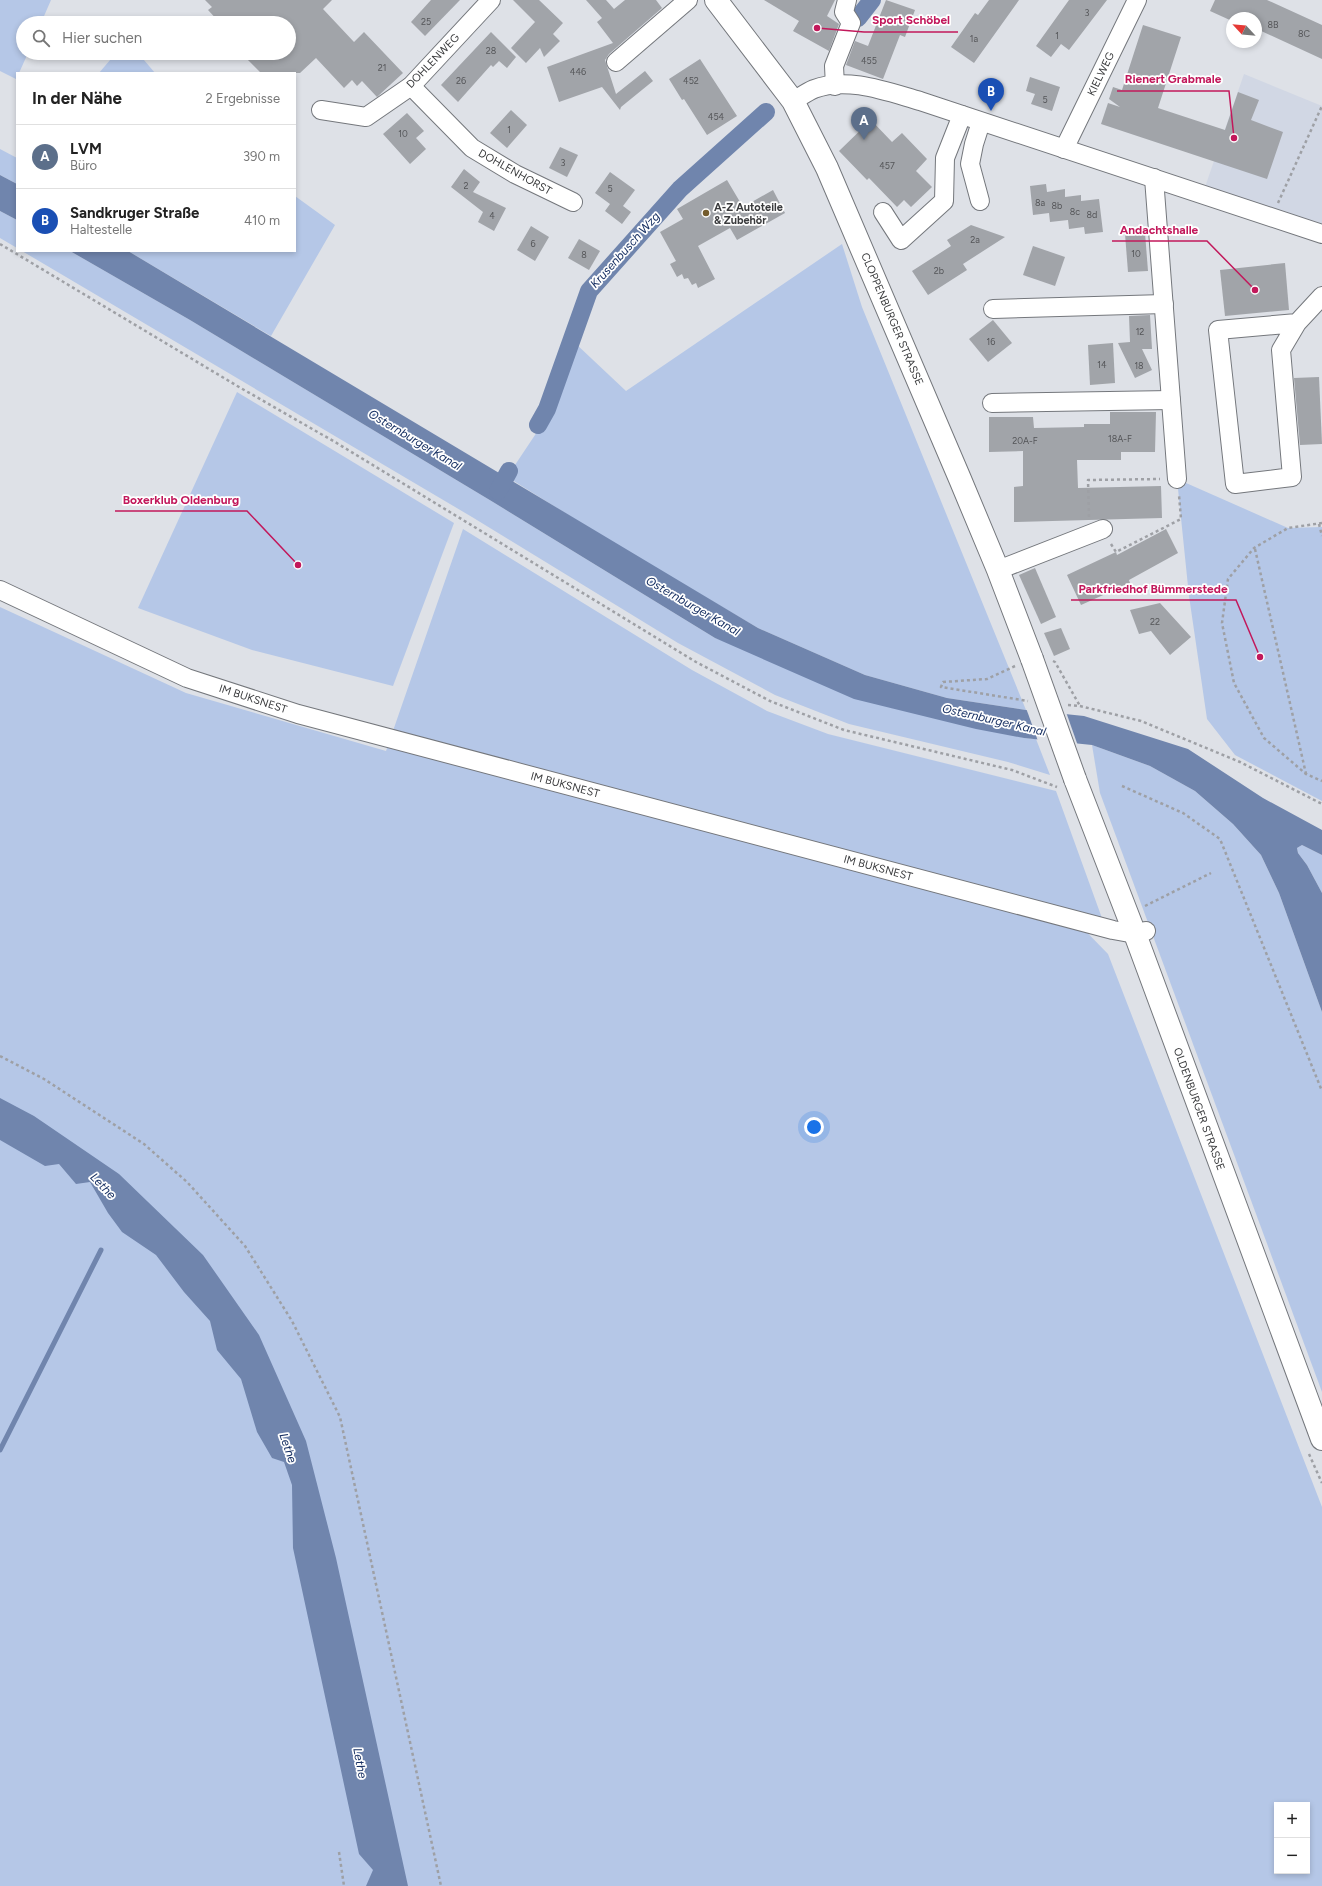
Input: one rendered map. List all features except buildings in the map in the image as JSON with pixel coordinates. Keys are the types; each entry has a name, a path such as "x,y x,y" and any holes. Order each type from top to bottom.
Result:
{"main road":[{"name":"CLOPPENBURGER STRASSE","path":"716,0 792,101 827,168 998,570 1023,662 1048,703"},
{"name":"OLDENBURGER STRASSE","path":"1048,703 1068,784 1140,932 1322,1439"}],"street":[{"name":"DOHLENWEG","path":"321,110 366,117 411,86 491,0"},
{"path":"616,62 688,0"},
{"path":"835,86 834,66 852,23 844,12 847,0"},
{"name":"KIELWEG","path":"1064,149 1137,0"},
{"name":"DOHLENHORST","path":"411,86 472,148 515,174 573,202"},
{"path":"792,101 814,89 835,86 859,86 883,90 1322,234"},
{"path":"883,212 901,240 944,201 945,158 962,115"},
{"path":"980,201 970,164 981,122"},
{"path":"1154,178 1177,479"},
{"path":"1297,324 1218,330 1235,484 1292,477 1281,350 1297,324 1322,296"},
{"path":"993,309 1164,304"},
{"path":"992,403 1171,400"},
{"path":"998,570 1097,532"},
{"name":"IM BUKSNEST","path":"0,590 187,678 298,714 1113,930 1140,932"}],"path":[{"path":"1272,218 1322,106"},
{"path":"0,244 239,387 335,442 696,662 770,701 844,730 1068,784"},
{"path":"1177,479 1181,519 1116,552 1097,532 1088,480 1177,479"},
{"path":"1322,536 1321,524 1288,528 1254,548 1228,579 1222,623 1234,683 1264,738 1306,774 1322,781"},
{"path":"1254,548 1306,774"},
{"path":"1023,662 987,679 943,682 941,687 1021,701 1080,706 1141,721 1240,762 1322,804"},
{"path":"1055,662 1080,706"},
{"path":"1122,786 1183,813 1220,839 1322,1091"},
{"path":"1144,906 1211,873"},
{"path":"0,1056 44,1079 144,1144 187,1182 245,1246 292,1321 340,1417 441,1886"},
{"path":"339,1852 344,1886"}],"shaded area":[{"path":"0,0 51,0 44,16 16,16 16,60 25,60 19,72 16,72 16,79 0,71"},
{"path":"110,60 144,60 154,72 100,72"},
{"path":"1244,74 1322,106 1322,231 1204,190"},
{"path":"0,149 16,157 16,183 0,175"},
{"path":"296,197 335,225 271,336 130,252 296,252"},
{"path":"0,211 16,219 16,247 0,238"},
{"path":"842,244 862,307 1026,710 947,698 865,675 758,628 625,550 507,477 545,420 575,343 626,391"},
{"path":"24,252 72,252 190,320 493,502 715,638 1024,738 1036,739 1050,775 1008,762 849,724 775,695 678,643 472,517"},
{"path":"237,392 454,523 393,686 252,650 138,608"},
{"path":"1177,479 1288,528 1322,527 1322,801 1235,755 1207,719 1189,596"},
{"path":"463,529 692,670 767,711 828,734 1056,791 1103,921 1069,914 1108,954 1322,1507 1322,1886 0,1886 0,607 186,693 386,751"},
{"path":"1092,745 1150,766 1195,791 1233,824 1261,855 1279,893 1322,1012 1322,1392 1100,793"},
{"path":"1302,845 1322,855 1322,893 1307,865 1298,853 1297,848"}],"water":[{"path":"0,175 16,183 16,219 0,211"},
{"name":"Osternburger Kanal","path":"72,252 130,252 758,628 865,675 947,698 1026,710 1084,716 1188,749 1263,798 1322,830 1322,855 1302,845 1297,848 1298,853 1307,865 1322,893 1322,1012 1279,893 1261,855 1233,824 1195,791 1150,766 1092,745 1024,738 976,729 854,699 715,638 493,502 190,320"},
{"name":"Lethe","path":"0,1098 34,1116 119,1174 203,1255 259,1335 306,1441 336,1558 408,1886 366,1886 373,1870 359,1854 293,1548 292,1485 284,1462 272,1458 257,1432 241,1379 217,1350 210,1321 184,1292 156,1255 122,1232 108,1213 90,1182 76,1184 59,1164 45,1166 0,1140"}],"pier":[{"path":"1026,708 1066,712 1078,746 1038,741"}],"waterway":[{"name":"Krusenbusch Wzg","path":"858,18 872,0"},
{"name":"Krusenbusch Wzg","path":"538,425 547,409 589,291 680,189 766,112"},
{"name":"Krusenbusch Wzg","path":"498,491 509,471"},
{"path":"0,1450 101,1250"}],"place":[{"name":"Sport Schöbel","path":"817,28"},
{"name":"Sandkruger Straße","path":"991,111"},
{"name":"Rienert Grabmale","path":"1234,138"},
{"name":"LVM","path":"864,140"},
{"name":"A-Z Autoteile & Zubehör","path":"706,213"},
{"name":"Andachtshalle","path":"1255,290"},
{"name":"Boxerklub Oldenburg","path":"298,565"},
{"name":"Parkfriedhof Bümmerstede","path":"1260,657"}]}
